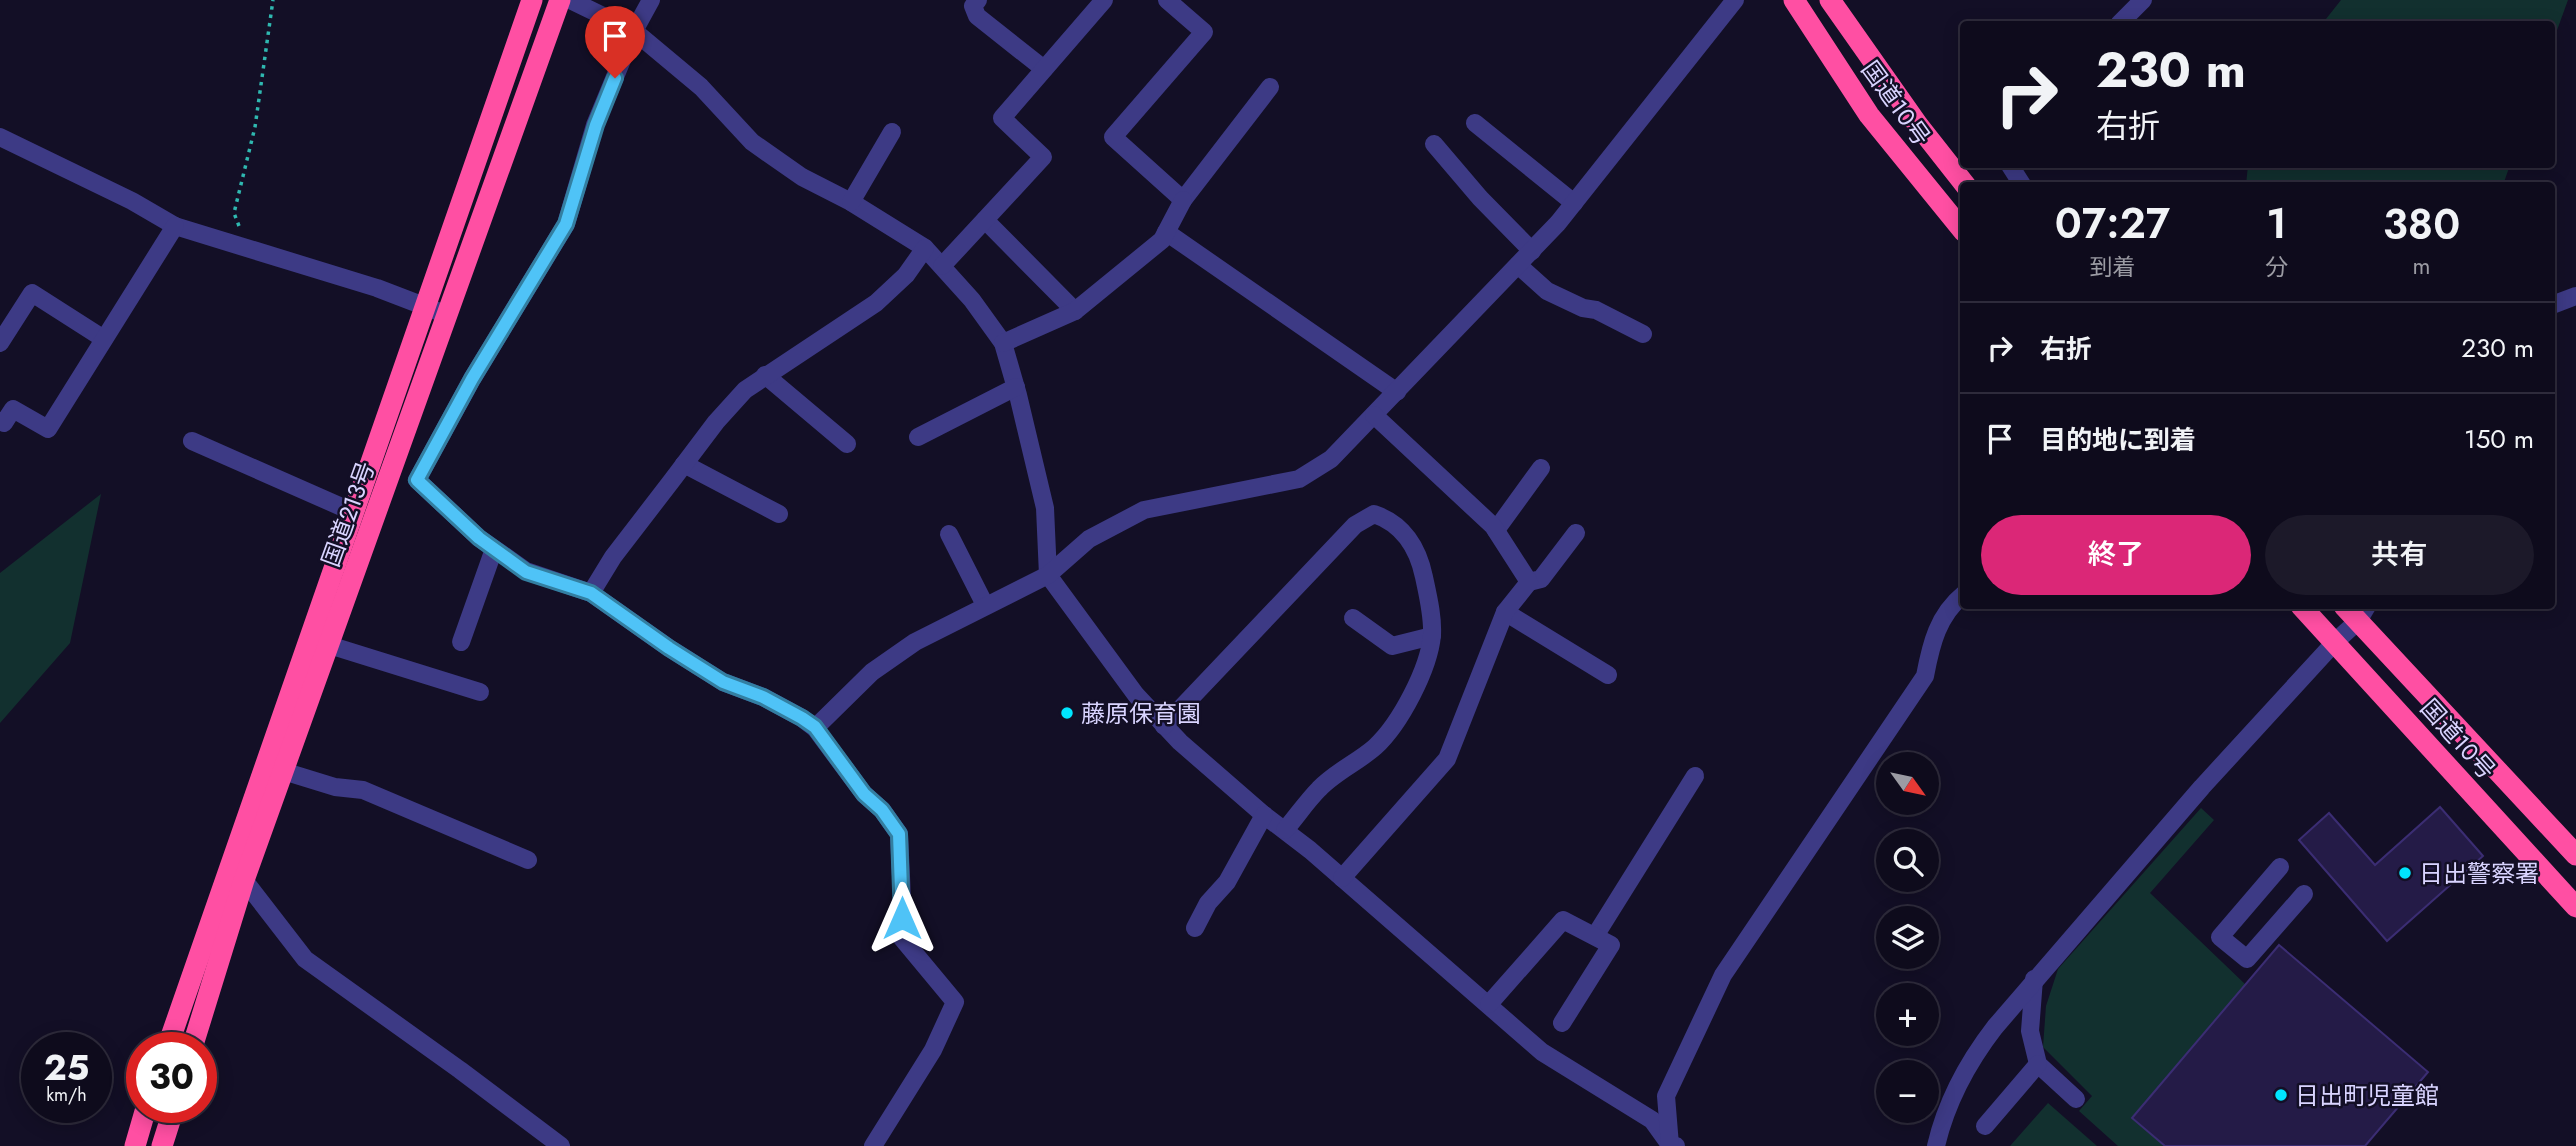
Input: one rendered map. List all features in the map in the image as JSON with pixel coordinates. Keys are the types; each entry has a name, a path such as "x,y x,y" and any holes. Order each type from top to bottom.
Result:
{"highway":[{"name":"国道213号","path":"173,1032 532,0"},
{"name":"国道213号","path":"197,1032 244,880 560,0"},
{"name":"国道10号","path":"1794,0 1869,115 1960,227"},
{"name":"国道10号","path":"1830,0 1918,125 1963,182"},
{"name":"国道10号","path":"2304,609 2576,907"},
{"name":"国道10号","path":"2356,611 2576,855"},
{"path":"135,1146 142,1123"},
{"path":"162,1146 169,1123"}],"street":[{"path":"570,0 634,31 701,87 752,142 802,177 851,202 925,248 972,300 1003,343 1045,508 1048,575 1098,645 1164,726 1542,1052 1652,1120 1671,1146"},
{"path":"651,0 634,31 596,125 566,224 472,379 417,480 479,538 526,572 591,593 723,682 763,697 815,727 864,794 882,810 899,834 901,937 955,1002 933,1050 873,1146"},
{"path":"978,0 973,6 977,16 1044,69"},
{"path":"942,266 1043,157 1002,118 1104,0"},
{"path":"1167,0 1204,32 1113,137 1183,200"},
{"path":"815,727 872,672 915,642 1048,575 1090,539 1144,510 1299,479 1331,459 1574,204 1735,0"},
{"path":"2122,21 2143,0"},
{"path":"1003,343 1074,311 1162,240 1183,200 1270,87"},
{"path":"1475,123 1574,204"},
{"path":"851,202 892,132"},
{"path":"0,137 132,201 174,226 377,288 447,315"},
{"path":"1434,144 1480,198 1532,251"},
{"path":"985,220 1074,311"},
{"path":"0,421 4,423 13,409 48,429 174,226"},
{"path":"1166,232 1397,392"},
{"path":"591,593 613,557 716,422 745,390 876,303 906,275 925,248"},
{"path":"1518,265 1547,291 1583,308 1596,310 1643,334"},
{"path":"0,342 32,293 104,339"},
{"path":"2555,304 2576,296"},
{"path":"765,375 847,444"},
{"path":"918,437 1016,387"},
{"path":"1374,415 1496,530 1529,582"},
{"path":"192,441 353,512"},
{"path":"684,464 779,514"},
{"path":"1496,530 1541,468"},
{"path":"1164,726 1354,525 1374,514 1387,518 1409,537 1422,569 1430,607 1432,636 1417,684 1400,718 1375,746 1321,787 1286,830"},
{"path":"1342,878 1447,759 1505,612 1529,582 1541,579 1576,533"},
{"path":"949,534 985,605"},
{"path":"461,642 494,549"},
{"path":"1671,1146 1666,1096 1723,975 1925,676 1933,638 1950,605 1960,597"},
{"path":"1936,1146 1941,1125 1976,1051 2034,979 2202,787 2335,642 2356,611"},
{"path":"1505,612 1608,675"},
{"path":"1353,618 1392,646 1432,636"},
{"path":"329,645 480,692"},
{"path":"283,771 335,787 363,790 528,860"},
{"path":"1595,936 1695,776"},
{"path":"1195,928 1208,903 1227,882 1264,815"},
{"path":"2280,867 2220,937 2247,959 2304,894"},
{"path":"244,880 305,959 561,1146"},
{"path":"1489,1004 1563,920 1611,945 1562,1023"},
{"path":"2034,979 2031,1031 2038,1064 2076,1100"},
{"path":"1984,1126 2038,1064"}],"path":[{"path":"249,251 234,213 255,127 273,0"}],"green space":[{"path":"2341,0 2568,0 2555,36 2555,21 2324,21"},
{"path":"2248,168 2509,168 2504,182 2246,182"},
{"path":"101,494 70,643 0,723 0,573"},
{"path":"2201,808 2214,820 2150,893 2246,985 2133,1118 2165,1146 2118,1146 2079,1111 2092,1096 2043,1047 2046,1006 2058,969"},
{"path":"2048,1103 2097,1146 2010,1146"}],"building":[{"path":"2440,807 2483,856 2387,941 2299,840 2329,813 2375,865"},
{"name":"日出町児童館","path":"2279,945 2428,1072 2365,1146 2165,1146 2132,1118"}],"place":[{"name":"藤原保育園","path":"1067,713"},
{"name":"日出警察署","path":"2405,873"},
{"name":"日出町児童館","path":"2281,1095"}],"route":[{"path":"615,78 596,125 566,224 472,379 417,480 479,538 526,572 591,593 723,682 763,697 815,727 864,794 882,810 899,834 902,918"}]}
